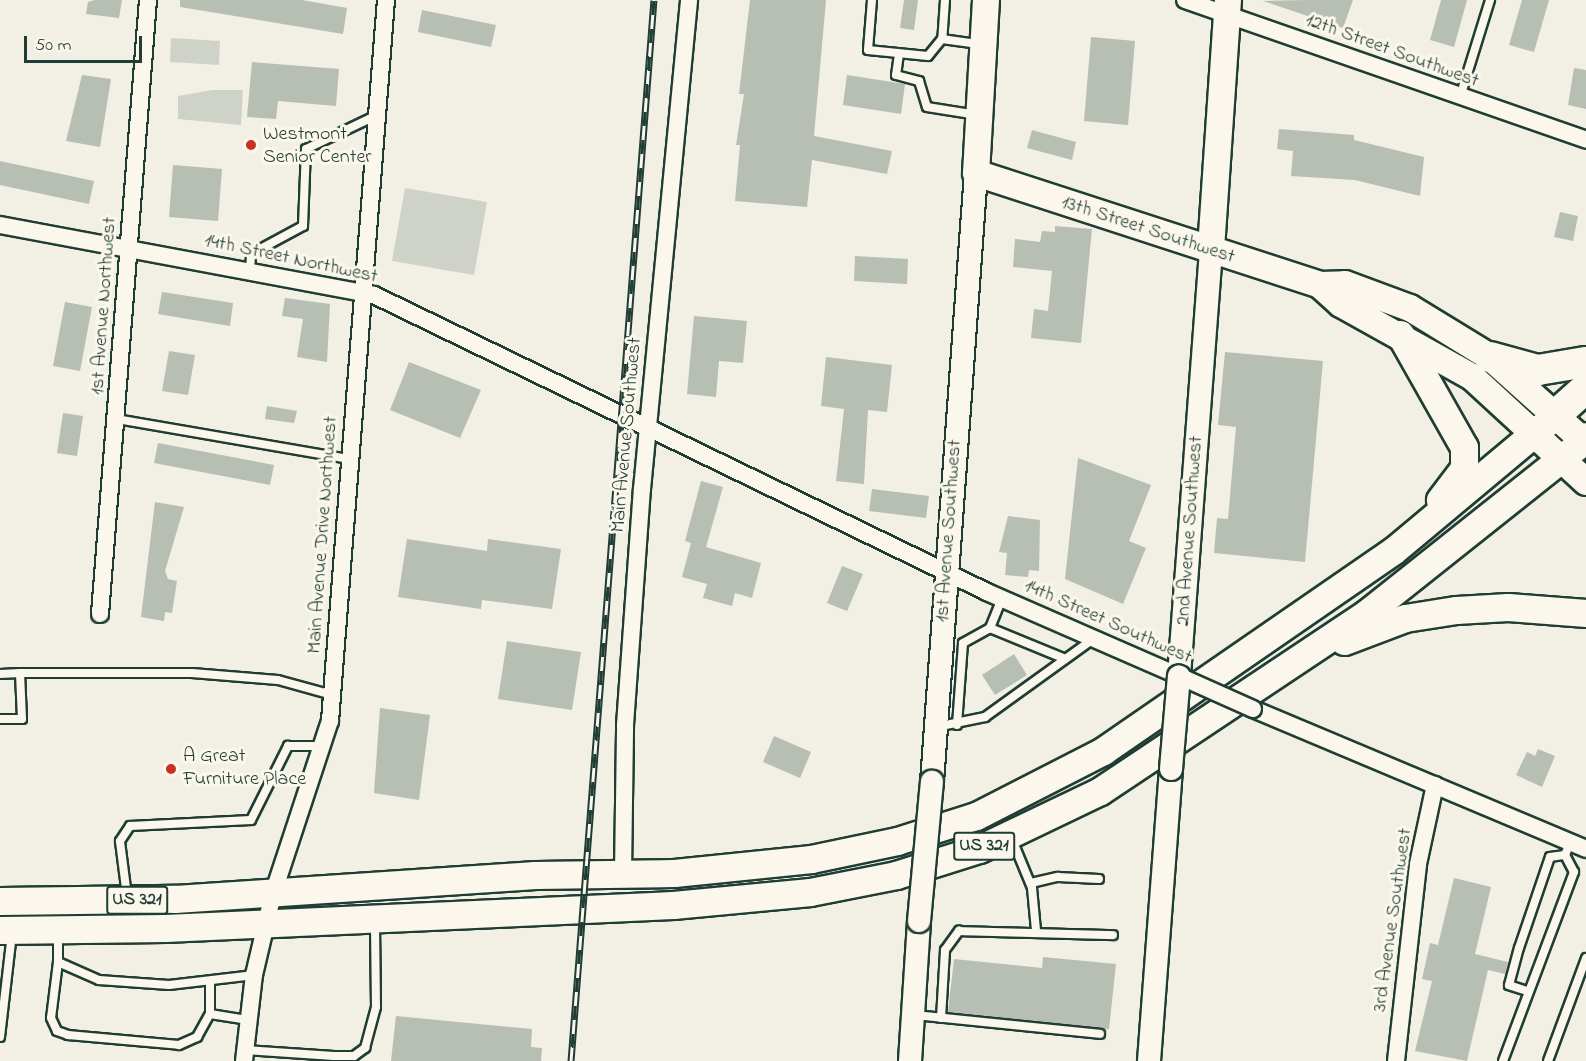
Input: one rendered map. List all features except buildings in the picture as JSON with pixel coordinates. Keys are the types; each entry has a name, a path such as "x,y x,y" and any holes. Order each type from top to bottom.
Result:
{"highway":[{"path":"1393,551 1454,486 1464,457 1456,426 1400,334"},
{"path":"1490,357 1538,370 1586,362"},
{"name":"US 321","path":"0,901 128,900 273,894 535,875 623,874 811,859 976,816 1103,751 1393,551 1535,435 1586,388"},
{"name":"US 321","path":"6,930 266,923 375,916 663,906 810,892 896,875 1010,836 1100,791 1303,656 1434,563 1579,446"},
{"path":"1303,656 1405,618 1456,610 1508,607 1586,613"}],"main road":[{"name":"1st Avenue Southwest","path":"910,1061 919,921 932,782 946,726 953,642 948,571 986,0"},
{"name":"2nd Avenue Southwest","path":"1149,1061 1211,249 1227,7"},
{"name":"13th Street Southwest","path":"976,173 1320,285 1345,284 1372,292 1457,334 1490,357 1558,413 1579,446 1586,482"},
{"name":"13th Street Southwest","path":"1320,285 1341,304 1400,334 1472,378 1535,435 1579,446"}],"street":[{"name":"1st Avenue Northwest","path":"100,614 148,0"},
{"name":"Main Avenue Drive Northwest","path":"245,1056 254,975 273,894 325,746 333,696 373,117 386,0"},
{"name":"Main Avenue Southwest","path":"623,874 625,725 689,0"},
{"name":"12th Street Southwest","path":"1185,0 1227,7 1460,98 1586,140"},
{"name":"14th Street Northwest","path":"0,225 362,291 623,415"},
{"name":"14th Street Southwest","path":"623,415 651,426 1002,599 1253,709 1435,785 1567,849 1586,849"},
{"name":"3rd Avenue Southwest","path":"1396,1061 1418,864 1435,785"}],"lane":[{"path":"872,0 868,50 928,56 942,39 945,0"},
{"path":"1460,98 1490,0"},
{"path":"942,39 983,45"},
{"path":"899,54 897,75 919,81 927,107 979,115"},
{"path":"250,270 251,254 303,226 306,149 373,117"},
{"path":"117,419 350,459"},
{"path":"990,628 1002,599"},
{"path":"953,642 990,628 1063,658"},
{"path":"946,726 985,717 1063,658 1093,639"},
{"path":"0,719 22,719 20,673"},
{"path":"0,674 192,673 278,680 333,696"},
{"path":"128,900 120,841 130,826 251,820 288,746 325,746"},
{"path":"1010,836 1031,883 1036,930"},
{"path":"1503,1061 1527,991 1574,872 1567,849 1550,857 1519,948 1509,985 1527,991"},
{"path":"1031,883 1058,877 1099,879"},
{"path":"245,1056 354,1056 365,1048 376,1007 375,916"},
{"path":"941,1018 945,950 951,937 968,928 1113,935"},
{"path":"58,929 58,962 51,1018 57,1031 68,1035 178,1045 197,1037 210,1014 210,982"},
{"path":"0,1037 6,930"},
{"path":"1548,1061 1586,958"},
{"path":"58,962 99,981 210,982 254,975"},
{"path":"210,1014 249,1020"},
{"path":"913,1015 1100,1034"}],"shaded area":[{"path":"171,38 220,41 219,65 170,62"},
{"path":"212,90 243,90 241,125 178,119 178,96"},
{"path":"405,188 487,202 474,275 392,261"}],"railway":[{"path":"571,1061 654,0"}],"place":[{"name":"Westmont Senior Center","path":"251,145"},
{"name":"A Great Furniture Place","path":"171,769"}]}
